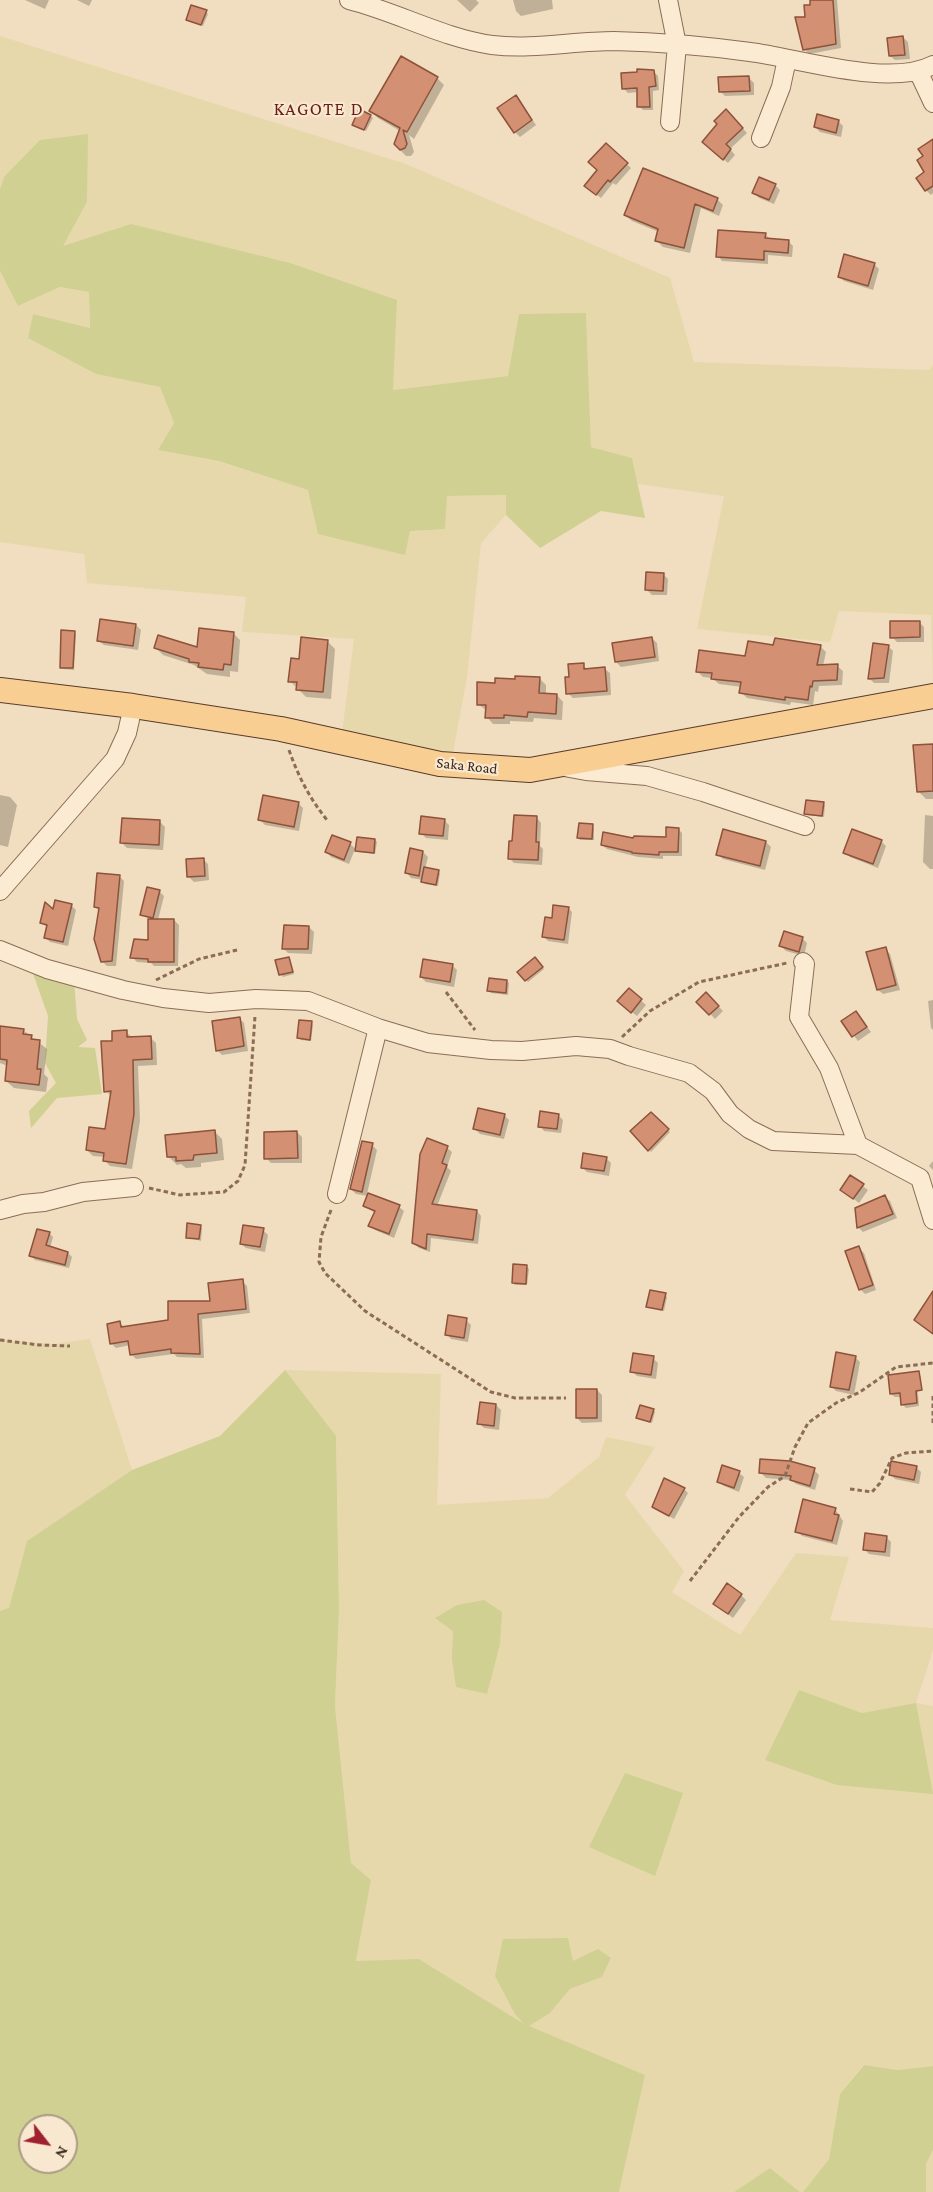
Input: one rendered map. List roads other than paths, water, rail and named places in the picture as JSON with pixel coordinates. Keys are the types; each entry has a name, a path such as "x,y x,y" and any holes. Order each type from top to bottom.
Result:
{"main road":[{"name":"Saka Road","path":"0,690 133,706 281,729 440,764 530,770 933,696"}],"street":[{"path":"349,0 459,37 493,45 614,41 752,52 820,66 884,73 925,68 933,103"},
{"path":"668,0 677,45 670,122"},
{"path":"761,138 781,87 787,59"},
{"path":"0,891 115,759 127,733 133,706"},
{"path":"559,766 647,777 703,792 805,826"},
{"path":"0,950 47,969 123,990 195,1002 256,999 308,1001 378,1028 428,1043 491,1050 522,1051 576,1046 610,1049 689,1073 713,1091 730,1114 749,1129 773,1141 858,1145 920,1178 933,1221"},
{"path":"803,962 799,1017 829,1068 858,1145"},
{"path":"337,1194 378,1028"},
{"path":"0,1210 83,1192 134,1187"}],"district":[{"name":"KAGOTE D","path":"319,109"}]}
